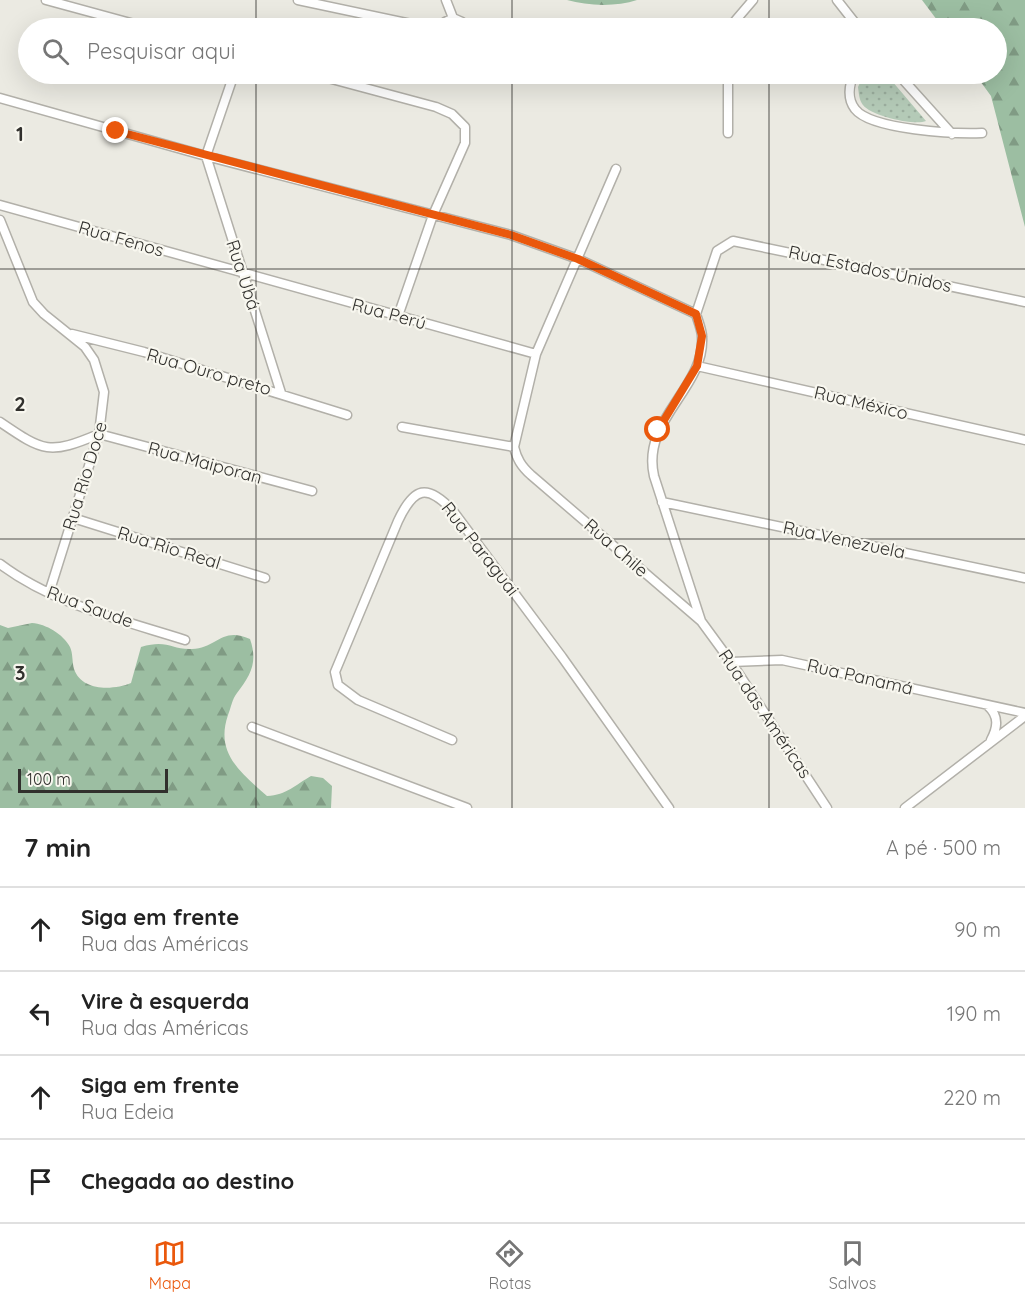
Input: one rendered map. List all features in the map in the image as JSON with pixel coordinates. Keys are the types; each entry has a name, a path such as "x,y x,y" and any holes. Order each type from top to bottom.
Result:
{"street":[{"path":"45,0 112,18"},
{"path":"298,0 380,18"},
{"path":"314,0 330,8"},
{"path":"446,0 453,18"},
{"path":"738,18 753,0"},
{"path":"837,0 851,18"},
{"path":"206,156 231,84"},
{"path":"350,84 436,107 460,120 465,127 465,143 433,215 398,316"},
{"path":"728,84 728,133"},
{"path":"852,84 850,96 856,110 863,116 910,128 952,134 982,133"},
{"path":"907,84 952,134"},
{"path":"0,98 206,156 511,235 578,259 696,314 702,336 697,366 658,430 650,456 662,502 701,621"},
{"name":"Rua Ubá","path":"206,156 281,393"},
{"path":"402,427 514,447 536,354 616,169"},
{"name":"Rua Fenos","path":"0,205 242,273"},
{"path":"0,220 33,302 69,333"},
{"name":"Rua Estados Unidos","path":"696,314 717,251 733,241 1025,302"},
{"name":"Rua Perú","path":"242,273 536,354"},
{"name":"Rua Ouro preto","path":"69,333 281,393 347,415"},
{"name":"Rua Rio Doce","path":"48,593 99,434 104,410 102,378 85,347 69,333"},
{"name":"Rua México","path":"697,366 1025,440"},
{"path":"0,422 34,444 49,449 70,446 99,434"},
{"name":"Rua Maiporan","path":"99,434 312,491"},
{"name":"Rua Chile","path":"514,447 521,466 701,621"},
{"name":"Rua Paraguai","path":"452,740 358,700 338,685 335,672 398,521 410,499 421,492 431,492 441,498 453,511 562,657 669,808"},
{"name":"Rua Venezuela","path":"662,502 1025,578"},
{"name":"Rua Rio Real","path":"73,518 265,578"},
{"name":"Rua Saude","path":"0,564 19,578 48,593 88,609 185,640"},
{"name":"Rua das Américas","path":"701,621 731,662 827,808"},
{"name":"Rua Panamá","path":"731,662 782,660 1025,714"},
{"path":"988,706 995,712 997,730 990,743"},
{"path":"905,808 1025,714"},
{"path":"252,727 467,808"}],"green space":[{"path":"567,0 637,0 602,5"},
{"path":"922,0 1025,0 1025,227 991,96 982,84 1007,84 1007,18 936,18"},
{"path":"859,84 895,84 926,121 893,119 875,113 863,105 858,87"},
{"path":"32,623 48,628 67,642 71,649 74,669 84,682 108,688 131,683 141,647 163,644 192,649 201,648 226,636 233,635 250,639 253,655 252,668 234,698 225,728 225,740 232,761 267,796 285,792 311,776 323,778 332,786 331,808 0,808 0,625 8,628"}],"route":[{"path":"116,131 511,235 578,259 696,314 702,336 697,366 658,430"}]}
